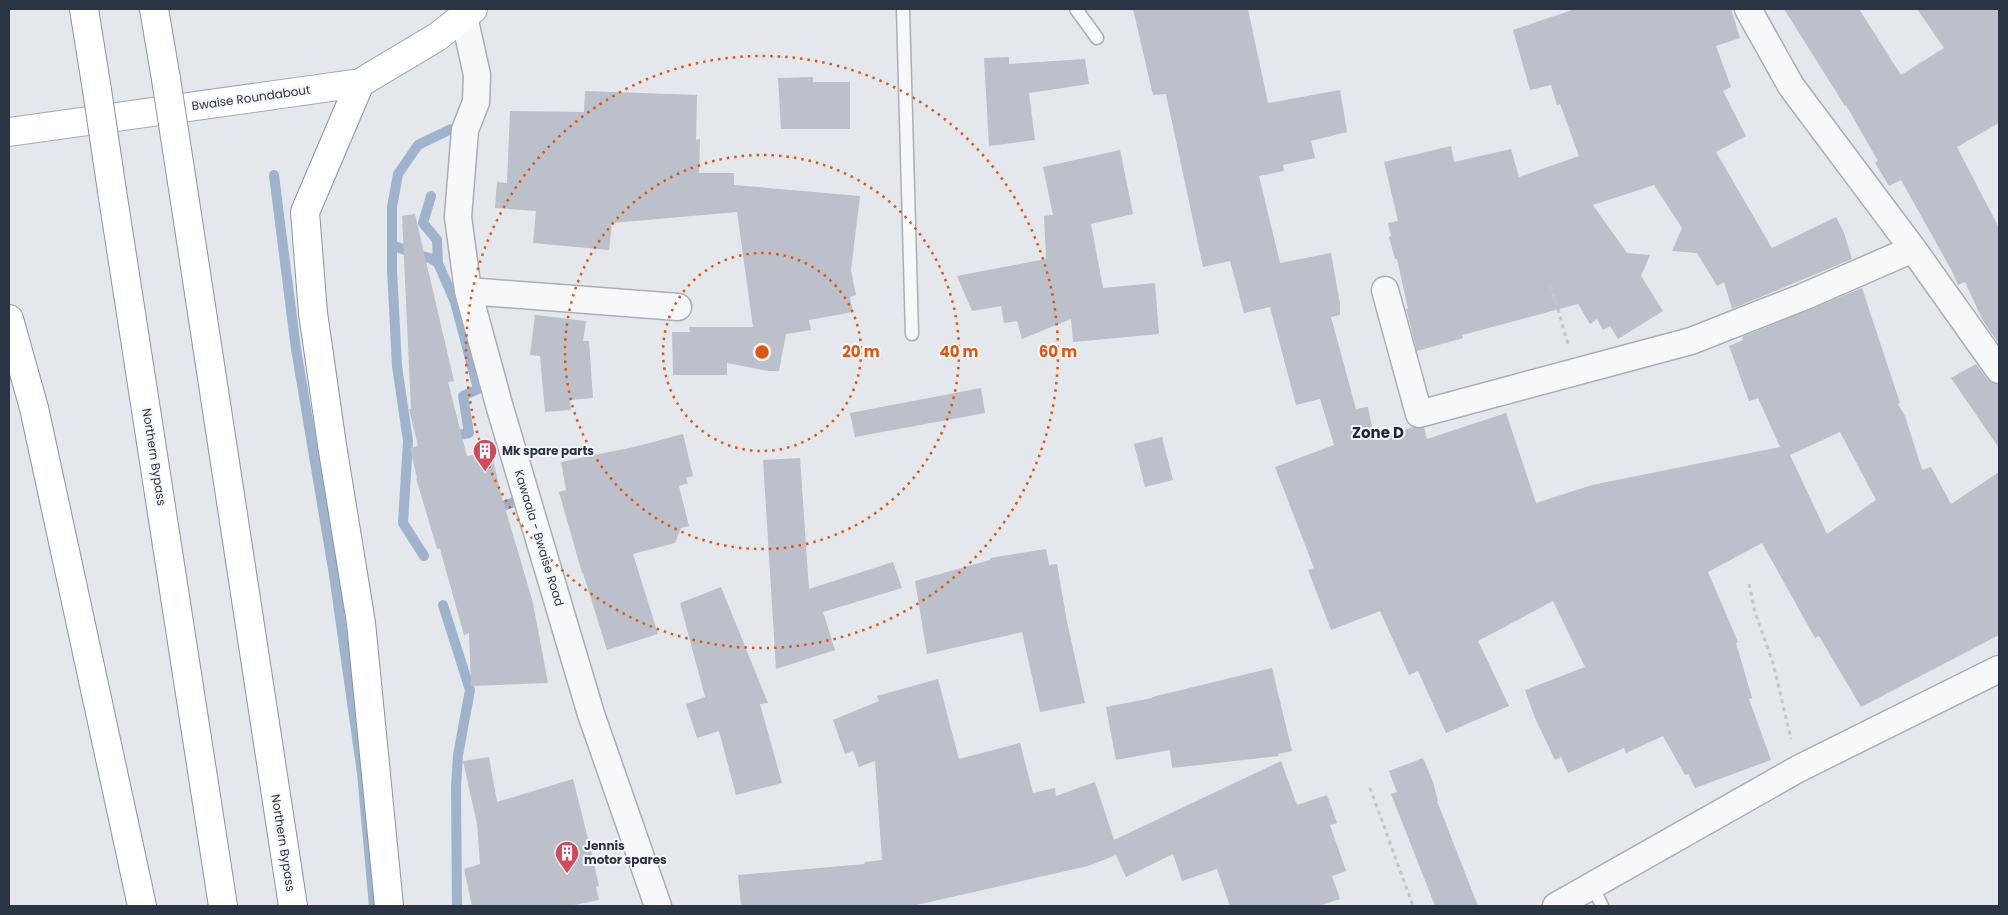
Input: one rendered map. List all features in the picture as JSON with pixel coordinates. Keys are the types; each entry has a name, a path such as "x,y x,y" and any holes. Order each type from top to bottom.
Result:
{"main road":[{"name":"Northern Bypass","path":"84,9 223,906"},
{"name":"Northern Bypass","path":"154,9 293,906"},
{"name":"Bwaise Roundabout","path":"9,132 360,83 437,37 468,12"},
{"path":"360,83 305,212 313,313 361,623 389,906"},
{"path":"9,319 34,408 142,906"}],"street":[{"path":"1748,9 1791,86 1913,249 1999,370"},
{"name":"Kawaala - Bwaise Road","path":"468,12 477,75 476,102 465,130 458,218 468,291 500,408 591,714 658,906"},
{"path":"1385,290 1418,414 1691,342 1803,297 1913,249"},
{"path":"468,291 678,307"},
{"path":"1556,906 1597,896 1798,769 1999,668"}],"lane":[{"path":"902,9 912,334"},
{"path":"1076,9 1097,38"}],"path":[{"path":"1551,286 1576,372"},
{"path":"1749,584 1755,612 1773,663 1798,769"},
{"path":"1370,788 1413,906"}],"building":[{"path":"1133,9 1248,9 1268,103 1340,90 1347,132 1311,141 1315,158 1283,165 1284,171 1259,176 1280,263 1331,253 1340,304 1340,315 1331,317 1356,409 1368,407 1373,432 1380,430 1383,438 1413,427 1424,428 1427,439 1506,413 1536,503 1592,485 1780,447 1758,398 1749,401 1729,346 1743,340 1742,337 1862,288 1900,403 1898,404 1905,416 1922,470 1931,467 1951,504 1999,472 1999,635 1861,707 1819,636 1815,638 1762,543 1708,572 1738,642 1736,643 1752,698 1749,699 1771,760 1695,788 1688,774 1685,775 1663,736 1626,753 1624,748 1568,773 1561,757 1555,760 1535,718 1525,690 1585,667 1553,601 1478,641 1509,706 1446,733 1418,671 1409,675 1380,611 1331,630 1308,570 1314,568 1275,467 1334,445 1320,399 1296,405 1270,307 1244,313 1230,261 1203,267 1166,94 1153,95","holes":["1840,432 1876,500 1827,534 1790,455"]},
{"path":"1575,9 1731,9 1740,38 1716,46 1731,87 1723,91 1746,136 1716,152 1772,248 1836,217 1844,233 1852,259 1732,309 1724,282 1717,286 1697,253 1672,251 1682,228 1654,185 1593,205 1627,253 1650,255 1641,276 1663,311 1618,339 1610,326 1603,330 1597,319 1590,324 1578,304 1462,335 1463,338 1417,351 1406,309 1408,309 1397,259 1395,259 1389,237 1391,236 1388,223 1398,221 1384,162 1451,146 1454,162 1511,149 1519,177 1579,156 1560,104 1557,105 1551,85 1530,90 1513,30"},
{"path":"1784,9 1859,9 1901,75 1944,48 1917,9 1999,9 1999,123 1957,147 1999,228 1999,344 1983,321 1965,282 1958,285 1901,180 1889,186 1875,163 1878,161 1846,105"},
{"path":"1009,57 1009,64 1085,59 1089,84 1029,93 1035,140 989,146 984,58"},
{"path":"813,77 813,82 850,82 850,129 781,129 778,78"},
{"path":"585,91 697,95 696,140 700,139 699,173 734,173 734,185 860,196 851,270 856,295 850,297 853,312 809,320 811,330 786,334 779,371 768,371 727,363 727,375 673,375 672,332 690,332 689,327 753,327 737,212 612,223 609,250 533,243 536,211 495,208 497,182 507,183 510,111 584,112"},
{"path":"1120,150 1133,214 1091,224 1103,288 1155,283 1159,334 1073,342 1071,319 1022,339 1017,321 1004,323 1001,306 972,311 957,276 1046,259 1044,216 1053,215 1043,167"},
{"path":"415,214 454,381 448,382 467,456 491,451 501,494 533,603 548,683 471,686 469,633 464,635 440,549 437,549 416,478 410,448 418,446 409,409 411,409 402,216"},
{"path":"535,315 586,321 583,341 589,341 593,398 570,400 571,410 545,412 540,356 530,355"},
{"path":"1976,364 1987,379 1999,385 1999,448 1951,378"},
{"path":"981,388 985,413 855,437 850,413"},
{"path":"683,434 693,476 686,478 688,483 679,486 689,526 681,528 675,543 633,554 658,634 607,650 582,573 559,492 566,490 561,462 634,447"},
{"path":"1162,437 1173,480 1145,487 1134,444"},
{"path":"800,458 809,589 893,562 902,588 823,612 835,650 776,669 763,460"},
{"path":"1046,549 1049,565 1057,564 1067,622 1085,703 1040,712 1022,632 927,654 915,581 990,560 990,558"},
{"path":"721,587 768,703 760,704 782,783 736,795 719,731 697,738 686,704 705,697 680,603"},
{"path":"1272,668 1292,751 1278,754 1279,756 1172,768 1170,750 1116,760 1106,707 1152,698"},
{"path":"938,679 959,759 1020,743 1033,793 1055,788 1056,796 1095,782 1114,840 1281,761 1297,805 1327,795 1337,823 1330,825 1346,871 1332,876 1340,899 1319,906 1230,906 1217,869 1182,881 1173,854 1126,877 1116,855 1088,866 912,906 741,906 738,875 865,864 864,862 882,860 875,761 859,767 853,751 845,754 833,720 879,701 877,696"},
{"path":"489,757 497,802 573,779 599,886 596,887 599,900 569,906 472,906 464,869 480,864 477,824 463,761"},
{"path":"1423,758 1433,782 1437,801 1478,906 1435,906 1391,794 1397,792 1389,771"}],"waterway":[{"path":"424,556 403,523 408,441 397,366 392,270 392,207 398,174 418,145 451,129"},
{"path":"274,175 296,349 334,575 362,773 374,906"},
{"path":"431,196 423,223 437,240 438,263"},
{"path":"392,245 430,258 438,263 455,302 478,389 463,396 469,433 449,437"},
{"path":"492,510 517,501"},
{"path":"443,605 470,690 458,755 456,787 457,906"}],"place":[{"name":"Mk spare parts","path":"485,472"},
{"name":"Jennis motor spares","path":"567,874"}],"district":[{"name":"Zone D","path":"1378,433"}]}
